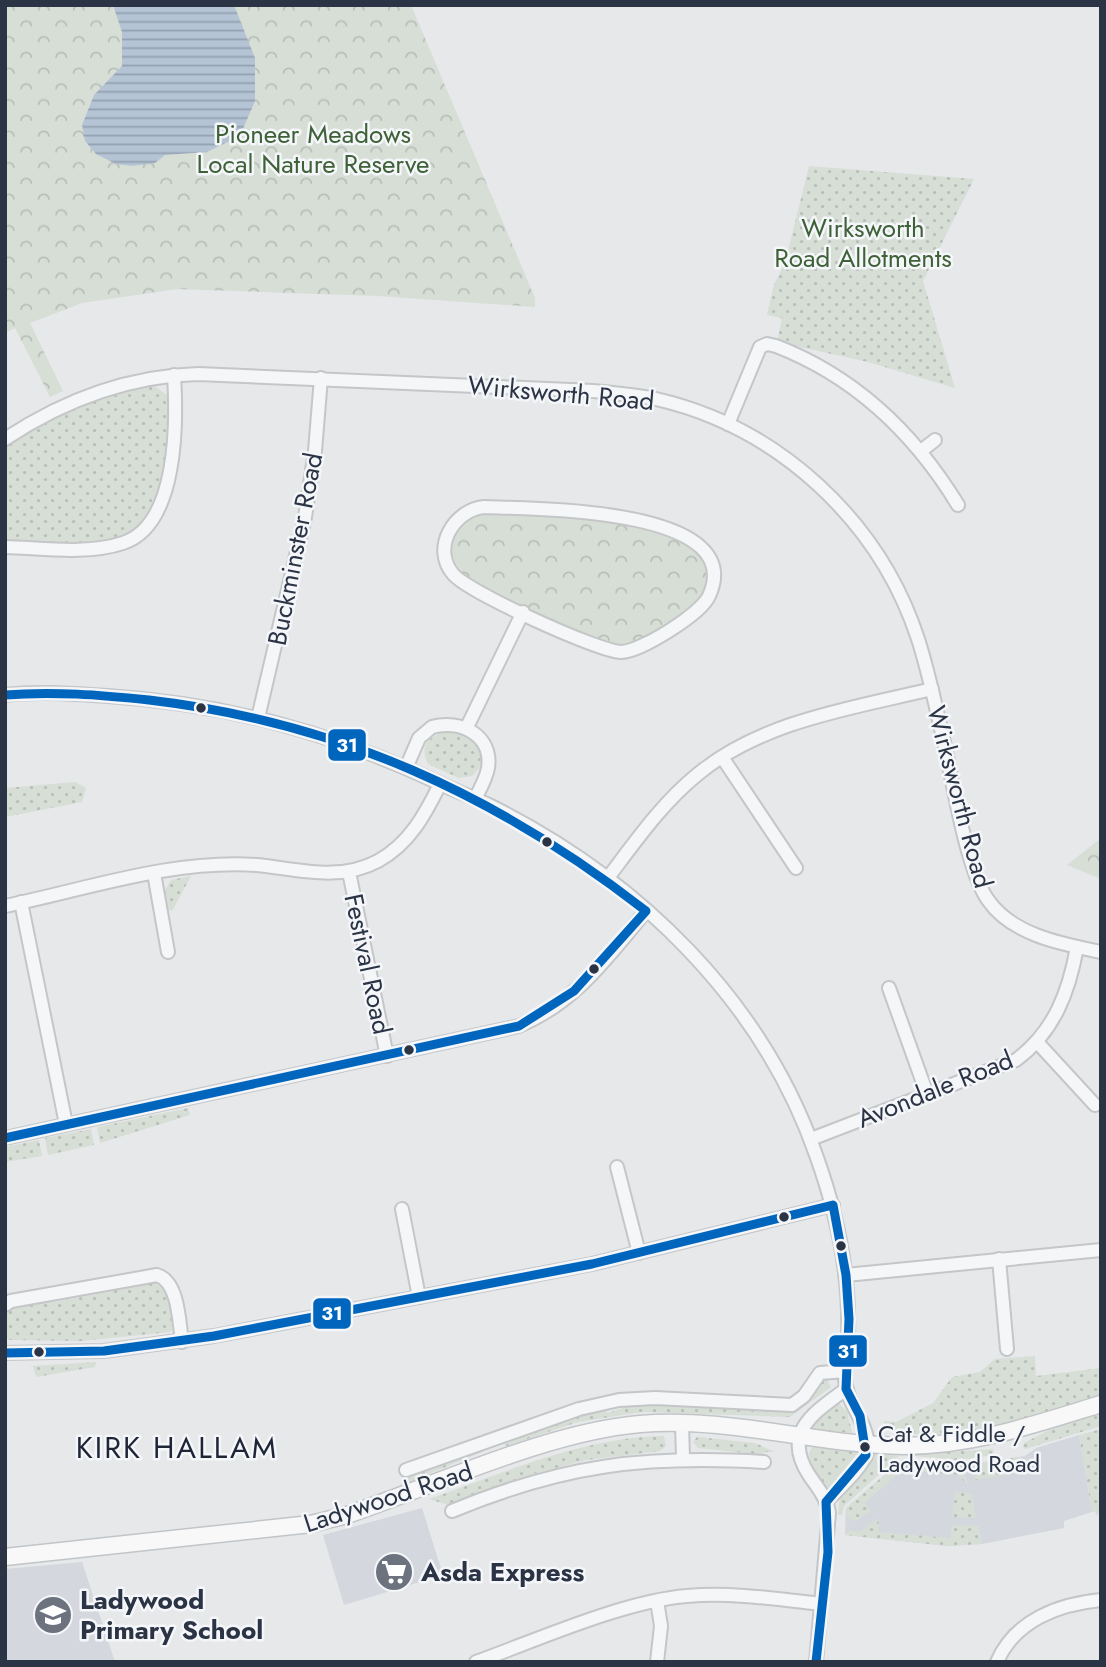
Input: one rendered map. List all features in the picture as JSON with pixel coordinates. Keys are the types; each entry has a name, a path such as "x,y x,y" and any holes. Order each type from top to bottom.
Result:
{"main road":[{"name":"Ladywood Road","path":"5,1557 311,1524 346,1515 587,1433 641,1424 682,1424 913,1446 958,1443 1001,1435 1101,1404"}],"street":[{"path":"728,424 754,359 760,347 768,344 801,357 870,399 903,429 958,505"},
{"name":"Wirksworth Road","path":"5,439 65,405 99,391 174,375 321,378 593,391 656,399 728,424 772,448 803,470 837,501 864,534 900,595 918,638 982,890 989,902 1021,928 1045,939 1101,952"},
{"path":"5,547 102,547 120,544 143,532 159,509 172,455 176,410 174,375"},
{"name":"Buckminster Road","path":"258,718 305,517 316,451 321,378"},
{"path":"921,451 935,440"},
{"path":"484,507 542,509 593,512 636,519 692,540 704,551 712,567 712,587 704,604 632,651 596,646 523,612 460,580 449,567 446,540 454,522 466,511 484,507"},
{"path":"467,727 523,612"},
{"path":"607,879 669,802 699,772 722,757 786,726 932,689"},
{"path":"5,695 80,694 195,704 352,744 475,799 542,835 607,879 691,951 732,998 776,1062 811,1139 833,1205 846,1275 849,1319 846,1389 860,1416 866,1455 826,1502"},
{"path":"407,768 419,738 432,727 467,727 480,738 489,757 487,773 475,799"},
{"path":"722,757 796,868"},
{"path":"5,906 154,873 243,864 317,873 349,872 377,862 404,841 422,818 440,784"},
{"name":"Festival Road","path":"349,872 387,1056"},
{"path":"154,873 168,952"},
{"path":"21,902 66,1124"},
{"path":"5,1138 519,1026 553,1010 571,997 646,911"},
{"name":"Avondale Road","path":"811,1139 1004,1066 1037,1042 1061,1007 1077,947"},
{"path":"889,988 928,1094"},
{"path":"1037,1042 1095,1105"},
{"path":"617,1167 639,1253"},
{"path":"5,1353 104,1351 182,1342 639,1253 833,1205"},
{"path":"402,1209 419,1297"},
{"path":"846,1275 1101,1250"},
{"path":"999,1259 1007,1349"},
{"path":"5,1305 22,1299 157,1275 167,1281 174,1294 182,1342"},
{"name":"Ladywood Road","path":"413,1464 570,1412 612,1401 656,1398 792,1405 804,1396 820,1373 846,1371"},
{"path":"816,1662 828,1552 826,1502 803,1464 799,1436 810,1416 846,1389"},
{"path":"682,1424 683,1458"},
{"name":"Ladywood Road","path":"452,1511 503,1490 589,1468 683,1458 749,1467 764,1462"},
{"name":"Ladywood Road","path":"466,1505 471,1518"},
{"path":"476,1662 657,1601 721,1595 821,1604"},
{"path":"997,1662 1012,1638 1035,1619 1062,1607 1101,1600"},
{"path":"657,1601 661,1626 657,1662"}],"shaded area":[{"path":"1079,1435 1092,1512 1064,1521 1064,1528 982,1544 948,1546 845,1535 846,1508 901,1461 973,1464 1025,1456 1036,1448"},
{"path":"422,1508 443,1575 344,1605 323,1535"},
{"name":"Ladywood Primary School","path":"82,1562 115,1662 5,1662 5,1569"}],"green space":[{"name":"Pioneer Meadows Local Nature Reserve","path":"5,5 411,5 535,298 535,307 378,296 177,289 82,303 30,323 63,391 50,397 15,328 5,333"},
{"name":"Wirksworth Road Allotments","path":"809,166 974,179 923,281 955,388 868,362 777,342 782,318 767,315 774,285 785,263"},
{"path":"152,384 167,395 169,435 155,501 148,516 137,528 121,537 103,542 62,545 5,543 5,446 75,406 113,392"},
{"path":"484,513 595,519 656,530 679,538 695,549 708,573 707,584 686,612 645,640 623,648 610,645 490,594 459,569 452,554 455,532 465,521"},
{"path":"451,730 469,738 480,752 482,765 472,776 459,778 428,764 425,750 428,741"},
{"path":"75,782 86,788 82,802 5,817 5,788"},
{"path":"1101,838 1101,879 1067,865"},
{"path":"191,876 172,911 168,909 165,890 171,880"},
{"path":"188,1108 190,1115 100,1143 97,1127"},
{"path":"91,1129 94,1145 48,1155 45,1138"},
{"path":"39,1140 42,1156 5,1162 5,1147"},
{"path":"154,1280 161,1284 171,1300 175,1327 170,1332 81,1341 9,1340 5,1335 5,1315 15,1305 42,1300 53,1302 114,1291 122,1285"},
{"path":"1035,1356 1036,1376 1101,1368 1101,1397 985,1431 929,1439 927,1434 908,1435 897,1432 883,1421 896,1422 933,1403 952,1377 980,1372 995,1359"},
{"path":"96,1362 95,1367 36,1377 33,1366"},
{"path":"826,1378 831,1387 790,1417 642,1412 578,1422 506,1446 504,1443 409,1482 407,1476 589,1412 604,1410 608,1413 631,1405 656,1404 796,1409 804,1404"},
{"path":"837,1402 847,1411 852,1433 809,1429 809,1424"},
{"path":"1101,1413 1101,1426 1025,1449 1023,1447 1024,1443 1051,1429"},
{"path":"1101,1429 1101,1512 1096,1515 1095,1511 1092,1512 1079,1435"},
{"path":"664,1436 666,1446 660,1451 587,1460 536,1473 451,1506 429,1499 544,1458 603,1443"},
{"path":"697,1437 755,1443 775,1452 764,1452 763,1455 698,1448 693,1442"},
{"path":"814,1445 859,1451 837,1481 827,1488 810,1462 810,1451"},
{"path":"993,1449 994,1455 957,1460 903,1455"},
{"path":"879,1452 899,1456 844,1506 842,1515 838,1515 840,1494 871,1456"},
{"path":"1017,1457 1019,1473 975,1480 973,1464"},
{"path":"901,1461 963,1465 968,1485 958,1475 909,1470 908,1477 902,1470 865,1503 872,1511 856,1521 847,1518 846,1508"},
{"path":"955,1492 972,1493 976,1518 952,1517"},
{"path":"878,1518 879,1532 950,1538 952,1525 979,1526 982,1544 948,1546 845,1535 847,1531 861,1531"}],"water":[{"path":"113,5 234,5 255,58 255,101 240,136 207,152 165,155 155,163 132,166 116,164 96,154 85,141 82,125 94,95 122,66 122,32"}],"transit line":[{"name":"31","path":"5,695 77,694 149,700 219,711 285,726 350,746 412,770 473,799 532,832 646,911 574,991 519,1026 5,1138"},
{"name":"31","path":"5,1353 104,1351 214,1336 592,1264 833,1205 846,1275 849,1319 846,1389 860,1416 866,1455 826,1502 828,1552 816,1662"}],"place":[{"name":"Cat & Fiddle / Ladywood Road","path":"865,1447"},
{"name":"Asda Express","path":"394,1572"},
{"name":"Ladywood Primary School","path":"53,1615"}],"district":[{"name":"KIRK HALLAM","path":"177,1447"}]}
